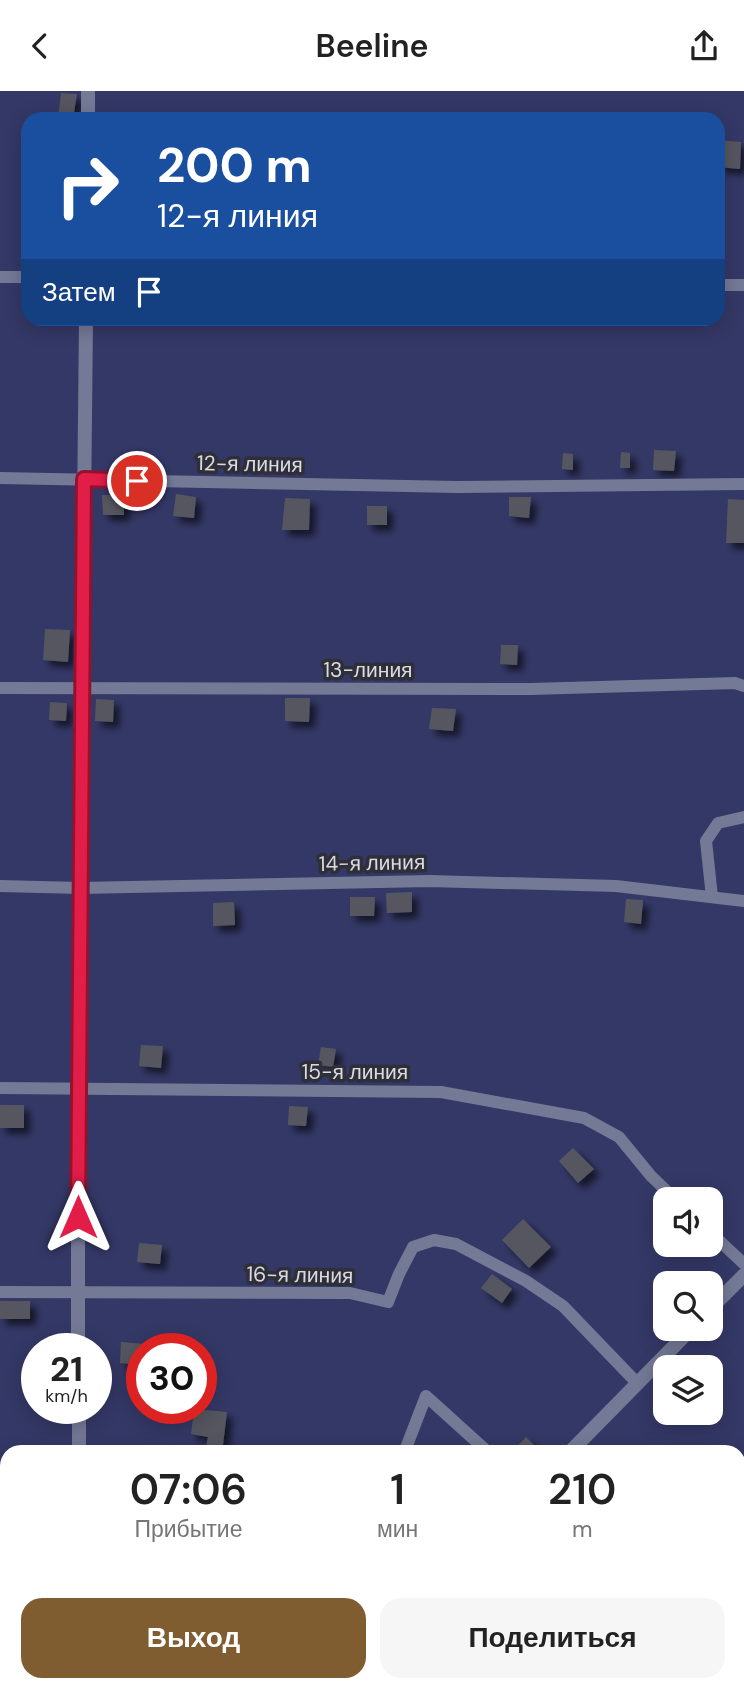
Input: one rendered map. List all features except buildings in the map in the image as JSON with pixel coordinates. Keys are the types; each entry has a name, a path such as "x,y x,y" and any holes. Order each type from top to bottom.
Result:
{"street":[{"path":"88,91 88,112"},
{"path":"78,1333 86,326"},
{"path":"723,1296 744,1275"},
{"path":"577,1445 679,1341"},
{"path":"79,1424 79,1445"}],"lane":[{"path":"0,277 21,277"},
{"path":"725,285 744,285"},
{"name":"12-я линия","path":"0,478 457,487 744,484"},
{"name":"13-линия","path":"0,688 531,689 739,685"},
{"path":"712,897 706,841 718,823 744,817"},
{"name":"14-я линия","path":"0,886 80,888 430,881 616,886 744,901"},
{"name":"15-я линия","path":"0,1088 441,1092 584,1118 619,1137 662,1187"},
{"name":"16-я линия","path":"0,1292 350,1293 388,1302 413,1247 434,1240 456,1244 526,1281 564,1306 637,1383"},
{"path":"723,1244 744,1264"},
{"path":"407,1445 426,1396 480,1445"}],"shaded area":[{"path":"0,91 744,91 744,1445 0,1445"}],"route":[{"path":"78,1217 84,479 137,481"}]}
